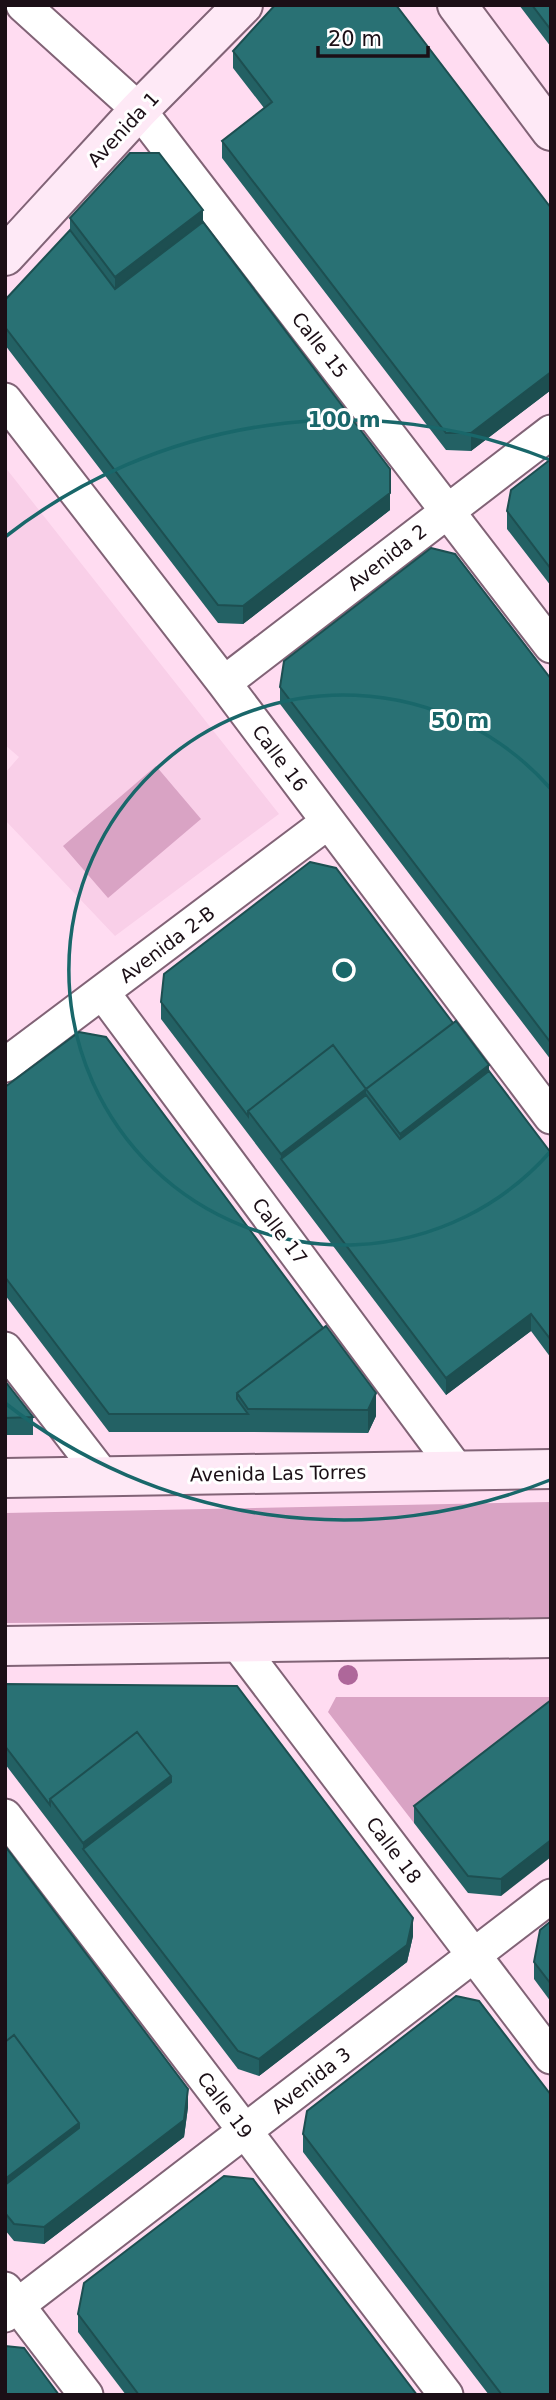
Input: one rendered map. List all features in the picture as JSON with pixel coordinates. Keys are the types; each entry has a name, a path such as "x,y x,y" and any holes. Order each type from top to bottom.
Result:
{"street":[{"name":"Calle 15","path":"23,5 139,110 551,646"},
{"name":"Avenida 1","path":"5,256 139,110 243,5"},
{"path":"457,5 551,131"},
{"name":"Calle 16","path":"5,400 224,683 551,1117"},
{"name":"Avenida 2","path":"224,683 551,432"},
{"name":"Avenida 2-B","path":"5,1065 328,822"},
{"name":"Calle 17","path":"103,993 457,1470"},
{"path":"5,1349 103,1476"},
{"name":"Avenida Las Torres","path":"5,1478 551,1469"},
{"path":"5,1646 551,1638"},
{"name":"Calle 18","path":"237,1643 551,2057"},
{"name":"Calle 19","path":"5,1816 446,2395"},
{"name":"Avenida 3","path":"9,2303 245,2131 551,1896"},
{"path":"9,2303 86,2395"}],"shaded area":[{"path":"5,467 279,814 115,936 5,820 5,773 19,757 5,745"},
{"path":"156,766 201,819 108,898 63,846"},
{"path":"551,1502 551,1619 5,1623 5,1513"},
{"path":"336,1697 551,1697 551,1717 414,1823 328,1712"}],"building":[{"path":"275,5 396,5 551,208 551,372 471,433 446,433 222,141 272,102 233,51"},
{"path":"532,5 551,5 551,30"},
{"path":"130,153 159,153 203,210 115,277 70,218"},
{"path":"203,222 390,469 390,493 243,606 218,605 5,327 5,300 70,230 115,289"},
{"path":"551,459 551,569 507,511 511,490"},
{"path":"431,548 455,554 551,679 551,1043 280,687 284,661"},
{"path":"310,862 336,868 453,1023 366,1089 333,1045 248,1111 248,1116 161,1002 164,974"},
{"path":"456,1021 489,1065 400,1134 366,1089"},
{"path":"79,1032 106,1037 323,1328 237,1393 237,1399 248,1414 109,1414 5,1277 5,1087"},
{"path":"333,1045 366,1089 281,1154 248,1111"},
{"path":"489,1071 551,1153 551,1340 531,1314 446,1378 281,1159 366,1095 400,1139"},
{"path":"326,1326 376,1393 368,1410 248,1409 237,1393"},
{"path":"5,1381 33,1417 5,1418"},
{"path":"5,1684 237,1686 413,1918 407,1945 259,2059 238,2051 83,1849 171,1782 171,1776 137,1732 50,1799 50,1805 5,1746"},
{"path":"551,1700 551,1840 501,1879 468,1876 414,1806"},
{"path":"137,1732 171,1776 83,1843 50,1799"},
{"path":"5,1846 188,2089 184,2120 44,2227 14,2224 5,2213 5,2185 79,2128 79,2123 14,2035 5,2042"},
{"path":"551,1921 551,1984 534,1962 540,1930"},
{"path":"456,1996 479,2001 551,2095 551,2395 502,2395 303,2134 307,2111"},
{"path":"14,2035 79,2123 5,2179 5,2042"},
{"path":"224,2176 253,2179 417,2395 139,2395 78,2314 84,2283"},
{"path":"5,2346 24,2348 59,2395 5,2395"}]}
